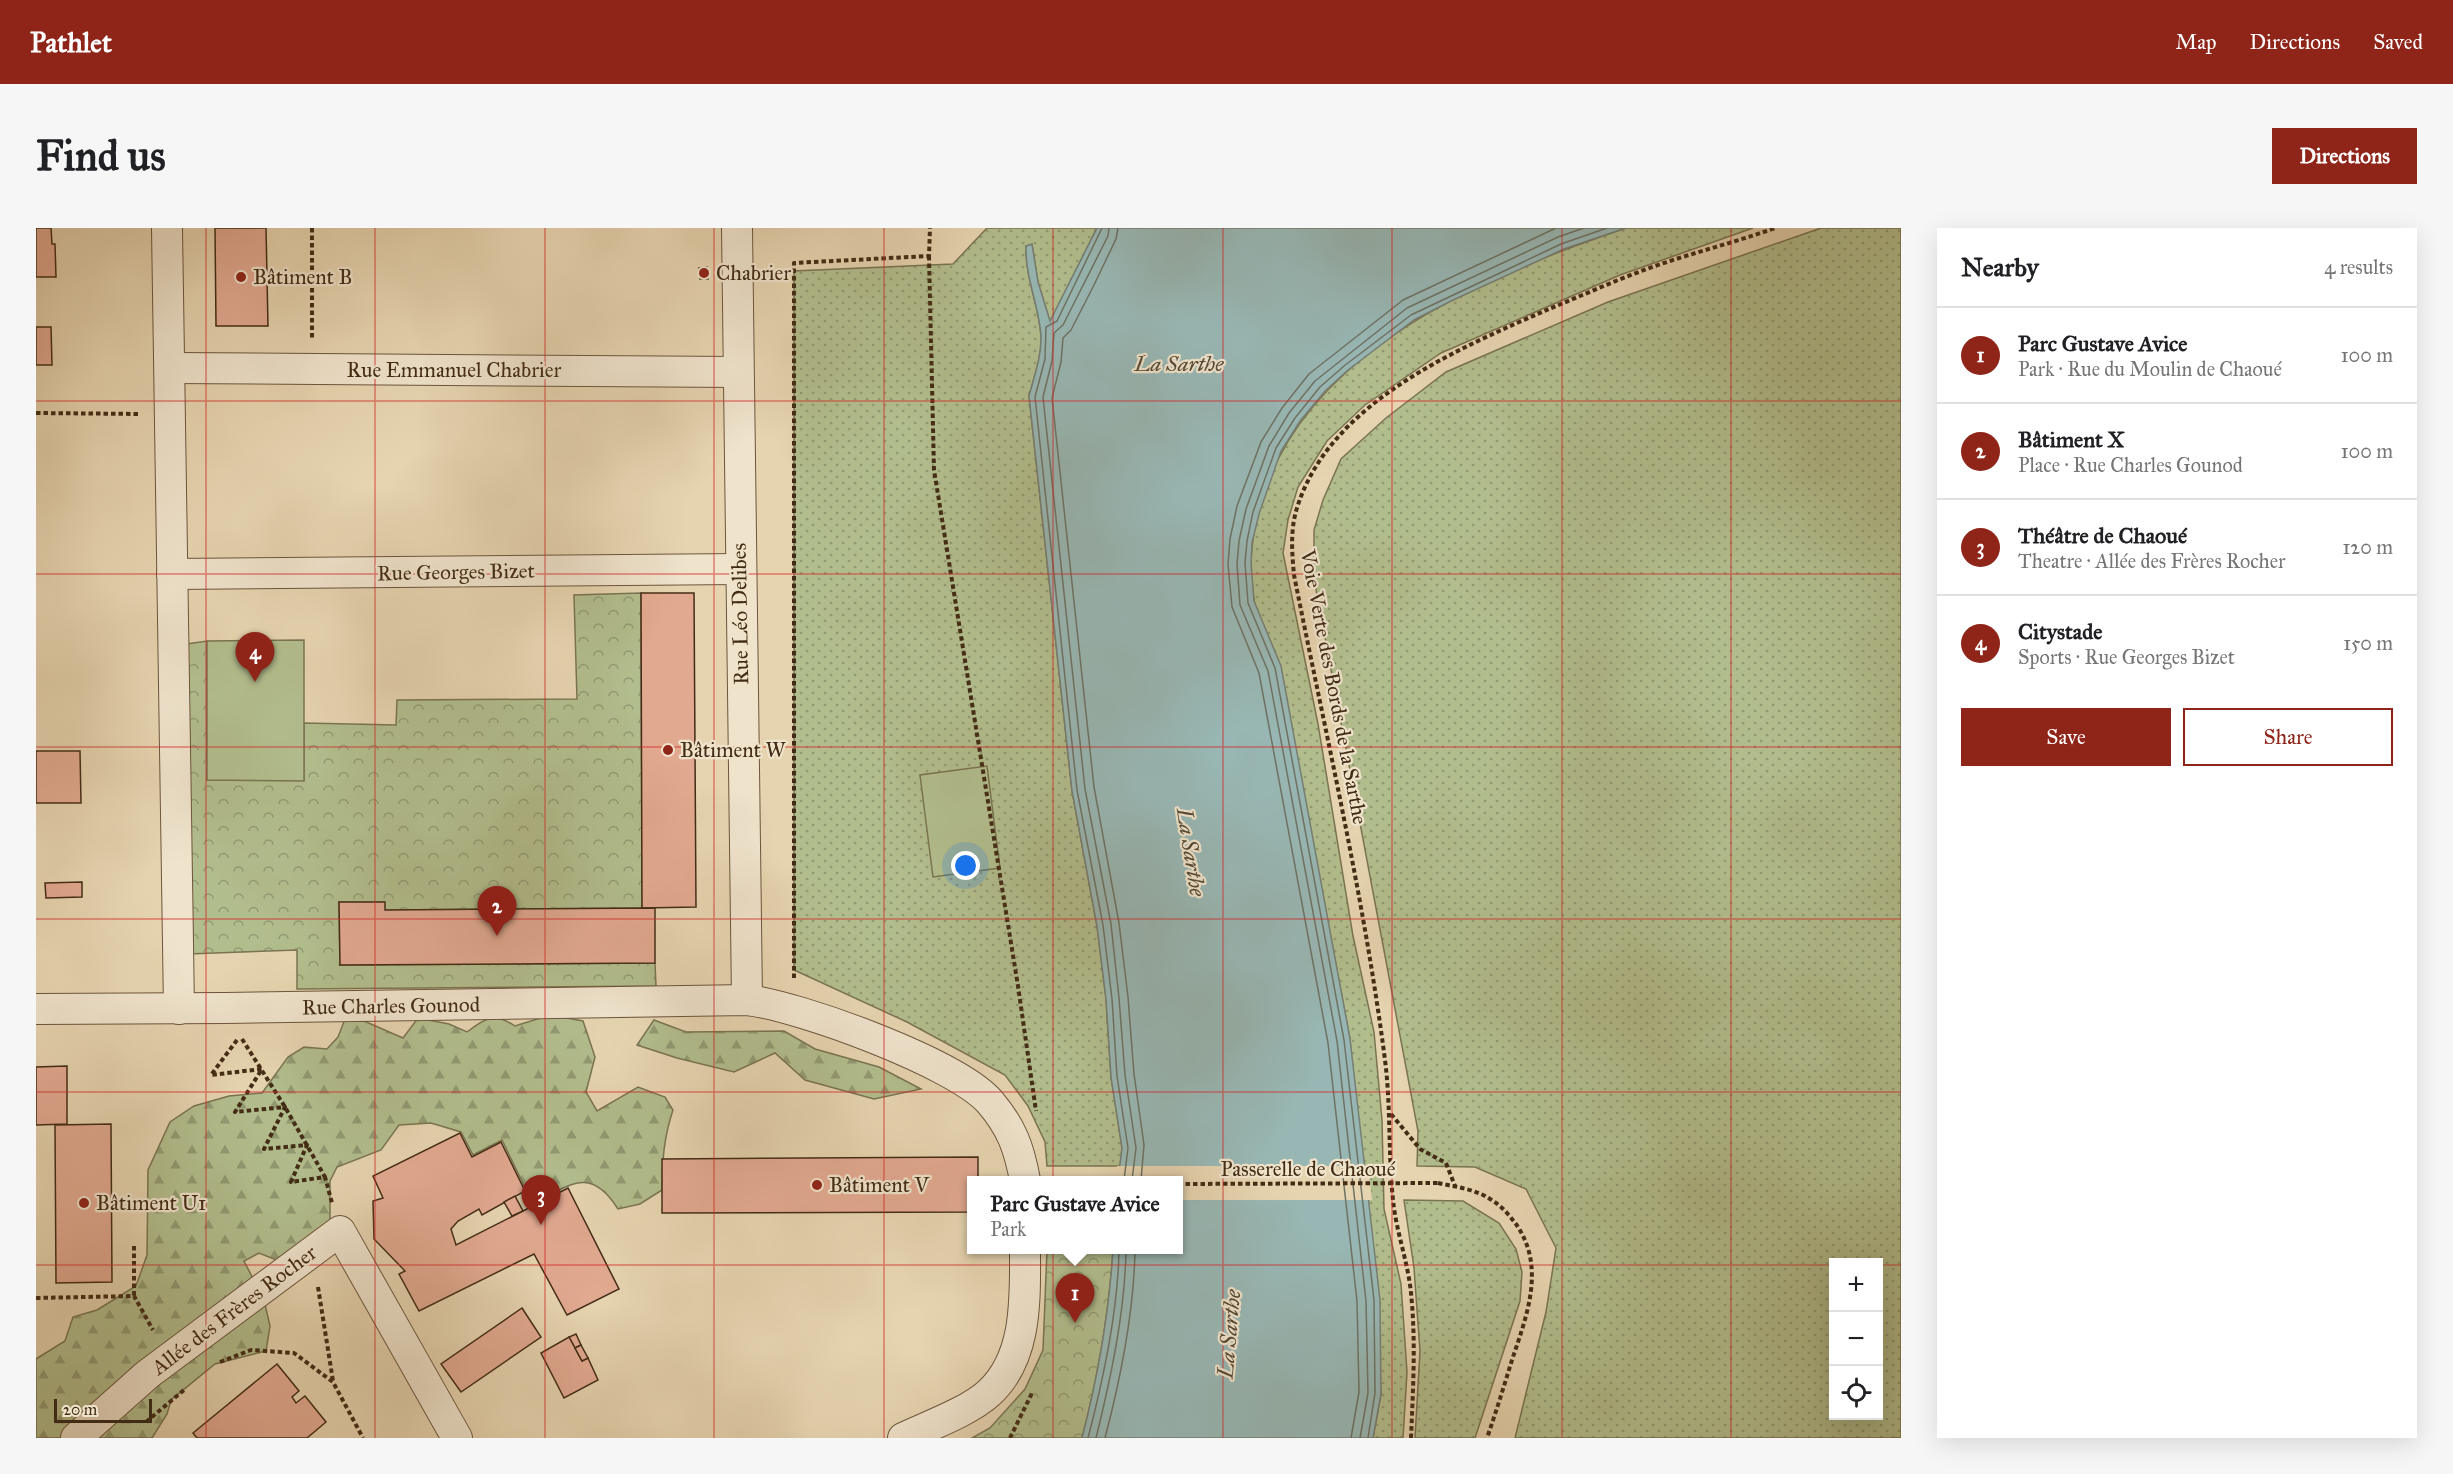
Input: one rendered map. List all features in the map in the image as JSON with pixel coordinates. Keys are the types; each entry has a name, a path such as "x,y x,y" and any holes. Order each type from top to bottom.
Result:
{"street":[{"path":"167,228 179,1009"},
{"name":"Rue Léo Delibes","path":"736,228 747,1000"},
{"name":"Rue Emmanuel Chabrier","path":"170,368 738,372"},
{"name":"Rue Georges Bizet","path":"172,574 740,569"},
{"name":"Rue Charles Gounod","path":"36,1009 179,1009 747,1000 770,1002 893,1047 964,1081 989,1101 1006,1125 1020,1150 1023,1176"},
{"path":"347,1244 457,1438"},
{"name":"Allée des Frères Rocher","path":"76,1438 148,1374 347,1244"},
{"path":"903,1438 963,1409 988,1393 1007,1369 1017,1342 1024,1311 1025,1254"}],"path":[{"path":"312,228 312,369"},
{"path":"930,228 934,470 1018,986 1036,1112"},
{"name":"Voie Verte des Bords de la Sarthe","path":"1411,1438 1413,1353 1411,1292 1393,1202 1390,1113 1376,994 1317,680 1294,575 1292,552 1297,507 1314,470 1342,434 1376,402 1421,372 1498,332 1600,288 1665,262 1775,228"},
{"path":"794,1009 794,263 929,256"},
{"path":"36,413 170,415"},
{"path":"230,1036 240,1036"},
{"path":"240,1036 211,1075 262,1069"},
{"path":"240,1036 285,1107 325,1177 347,1244 318,1285 333,1382 363,1438"},
{"path":"262,1069 235,1112 285,1107"},
{"path":"285,1107 264,1149 307,1145"},
{"path":"1390,1113 1420,1149 1446,1163 1455,1187"},
{"path":"307,1145 291,1182 325,1177"},
{"name":"Passerelle de Chaoué","path":"1183,1184 1438,1183 1485,1196 1509,1215 1520,1230 1529,1250 1533,1270 1532,1291 1487,1438"},
{"path":"134,1246 134,1296 153,1329 145,1335"},
{"path":"36,1298 134,1296"},
{"path":"215,1364 251,1350 294,1353 333,1382"},
{"path":"144,1423 189,1386"}],"green space":[{"path":"987,228 1097,228 1050,322 1038,282 1032,245 1026,246 1026,258 1041,336 1039,359 1029,396 1072,791 1097,926 1106,999 1111,1077 1122,1148 1120,1166 1047,1166 1045,1142 1028,1106 1005,1075 907,1022 794,970 794,271 953,264"},
{"path":"1626,228 1753,228 1620,275 1441,353 1365,405 1327,441 1298,487 1288,520 1283,553 1318,724 1353,936 1374,1032 1382,1120 1384,1209 1401,1284 1407,1372 1403,1438 1373,1438 1381,1394 1350,1039 1323,897 1254,601 1251,560 1264,493 1292,435 1333,385 1384,342 1441,306 1503,275"},
{"path":"1821,228 1901,228 1901,1438 1515,1438 1546,1312 1556,1248 1526,1189 1475,1167 1417,1166 1418,1131 1314,579 1314,530 1323,500 1341,459 1386,418 1446,372 1608,302"},
{"path":"641,593 642,908 385,910 384,902 339,902 340,965 655,963 656,986 297,989 297,950 188,954 187,644 207,641 207,780 304,780 304,723 396,725 397,700 577,699 574,595"},
{"path":"304,640 304,781 207,780 207,641"},
{"path":"987,766 1000,868 933,877 920,775"},
{"path":"550,1015 583,1021 595,1057 586,1092 597,1111 638,1087 665,1097 673,1110 664,1149 662,1190 640,1204 618,1209 608,1195 598,1187 589,1183 579,1183 533,1204 502,1140 473,1155 461,1132 431,1123 399,1125 381,1150 337,1167 330,1181 330,1230 289,1265 259,1253 244,1261 264,1300 270,1326 266,1351 215,1364 171,1400 167,1414 152,1438 36,1438 36,1359 65,1341 73,1317 97,1310 136,1286 147,1255 148,1170 170,1122 194,1106 229,1096 262,1093 288,1057 304,1047 327,1049 338,1037 345,1019 364,1021 403,1038 418,1018 449,1024 467,1032 490,1018 501,1019 515,1026"},
{"path":"654,1020 686,1032 784,1031 815,1049 879,1067 921,1089 874,1099 805,1080 775,1053 734,1072 677,1058 637,1045"},
{"path":"1404,1200 1463,1201 1499,1223 1516,1249 1522,1272 1520,1301 1475,1438 1415,1438 1420,1351 1414,1268"},
{"path":"1047,1254 1113,1254 1102,1344 1082,1438 972,1438 990,1428 1025,1389 1043,1350"}],"water":[{"name":"La Sarthe","path":"1097,228 1626,228 1564,249 1451,301 1414,320 1348,370 1325,391 1300,421 1281,451 1259,514 1252,543 1254,601 1281,666 1350,1039 1380,1300 1381,1394 1373,1438 1082,1438 1102,1344 1113,1254 1183,1254 1183,1176 1118,1176 1122,1148 1111,1077 1106,999 1097,926 1072,791 1029,396 1041,343 1038,313 1026,258 1026,246 1032,244 1038,282 1050,321"}],"pier":[{"path":"1117,1166 1368,1166 1372,1200 1183,1200 1183,1176 1116,1176"}],"building":[{"path":"36,228 51,228 52,244 55,244 56,277 36,277"},
{"name":"Bâtiment B","path":"215,228 266,228 268,326 216,326"},
{"name":"Chabrier","path":"707,267 708,279 700,279 699,268"},
{"path":"36,327 51,327 52,365 36,365"},
{"name":"Bâtiment W","path":"641,593 694,593 696,907 642,908"},
{"path":"36,751 80,751 81,803 36,803"},
{"path":"82,882 82,897 46,898 45,883"},
{"path":"339,902 385,902 385,910 655,908 655,963 340,965"},
{"path":"67,1066 67,1124 36,1125 36,1067"},
{"name":"Bâtiment U1","path":"111,1124 112,1282 56,1283 55,1125"},
{"path":"460,1133 472,1157 501,1142 525,1191 482,1215 479,1209 458,1221 451,1229 456,1245 568,1188 619,1289 567,1315 534,1254 419,1311 399,1274 405,1271 374,1239 373,1201 383,1198 373,1176"},
{"name":"Bâtiment V","path":"978,1157 978,1176 967,1176 967,1212 662,1213 662,1159"},
{"path":"515,1196 523,1211 512,1216 504,1202"},
{"path":"522,1308 541,1337 461,1392 441,1364"},
{"path":"576,1334 581,1345 575,1348 569,1337"},
{"path":"569,1337 582,1361 588,1358 598,1380 564,1398 541,1353"},
{"path":"581,1345 588,1358 582,1361 575,1348"},
{"path":"277,1364 299,1391 292,1397 296,1403 305,1396 326,1422 307,1438 197,1438 193,1433"}],"place":[{"name":"Chabrier","path":"704,273"},
{"name":"Bâtiment B","path":"241,277"},
{"name":"Citystade","path":"255,682"},
{"name":"Bâtiment W","path":"668,750"},
{"name":"Bâtiment X","path":"497,936"},
{"name":"Bâtiment V","path":"817,1185"},
{"name":"Bâtiment U1","path":"84,1203"},
{"name":"Théâtre de Chaoué","path":"541,1225"},
{"name":"Parc Gustave Avice","path":"1075,1323"}]}
